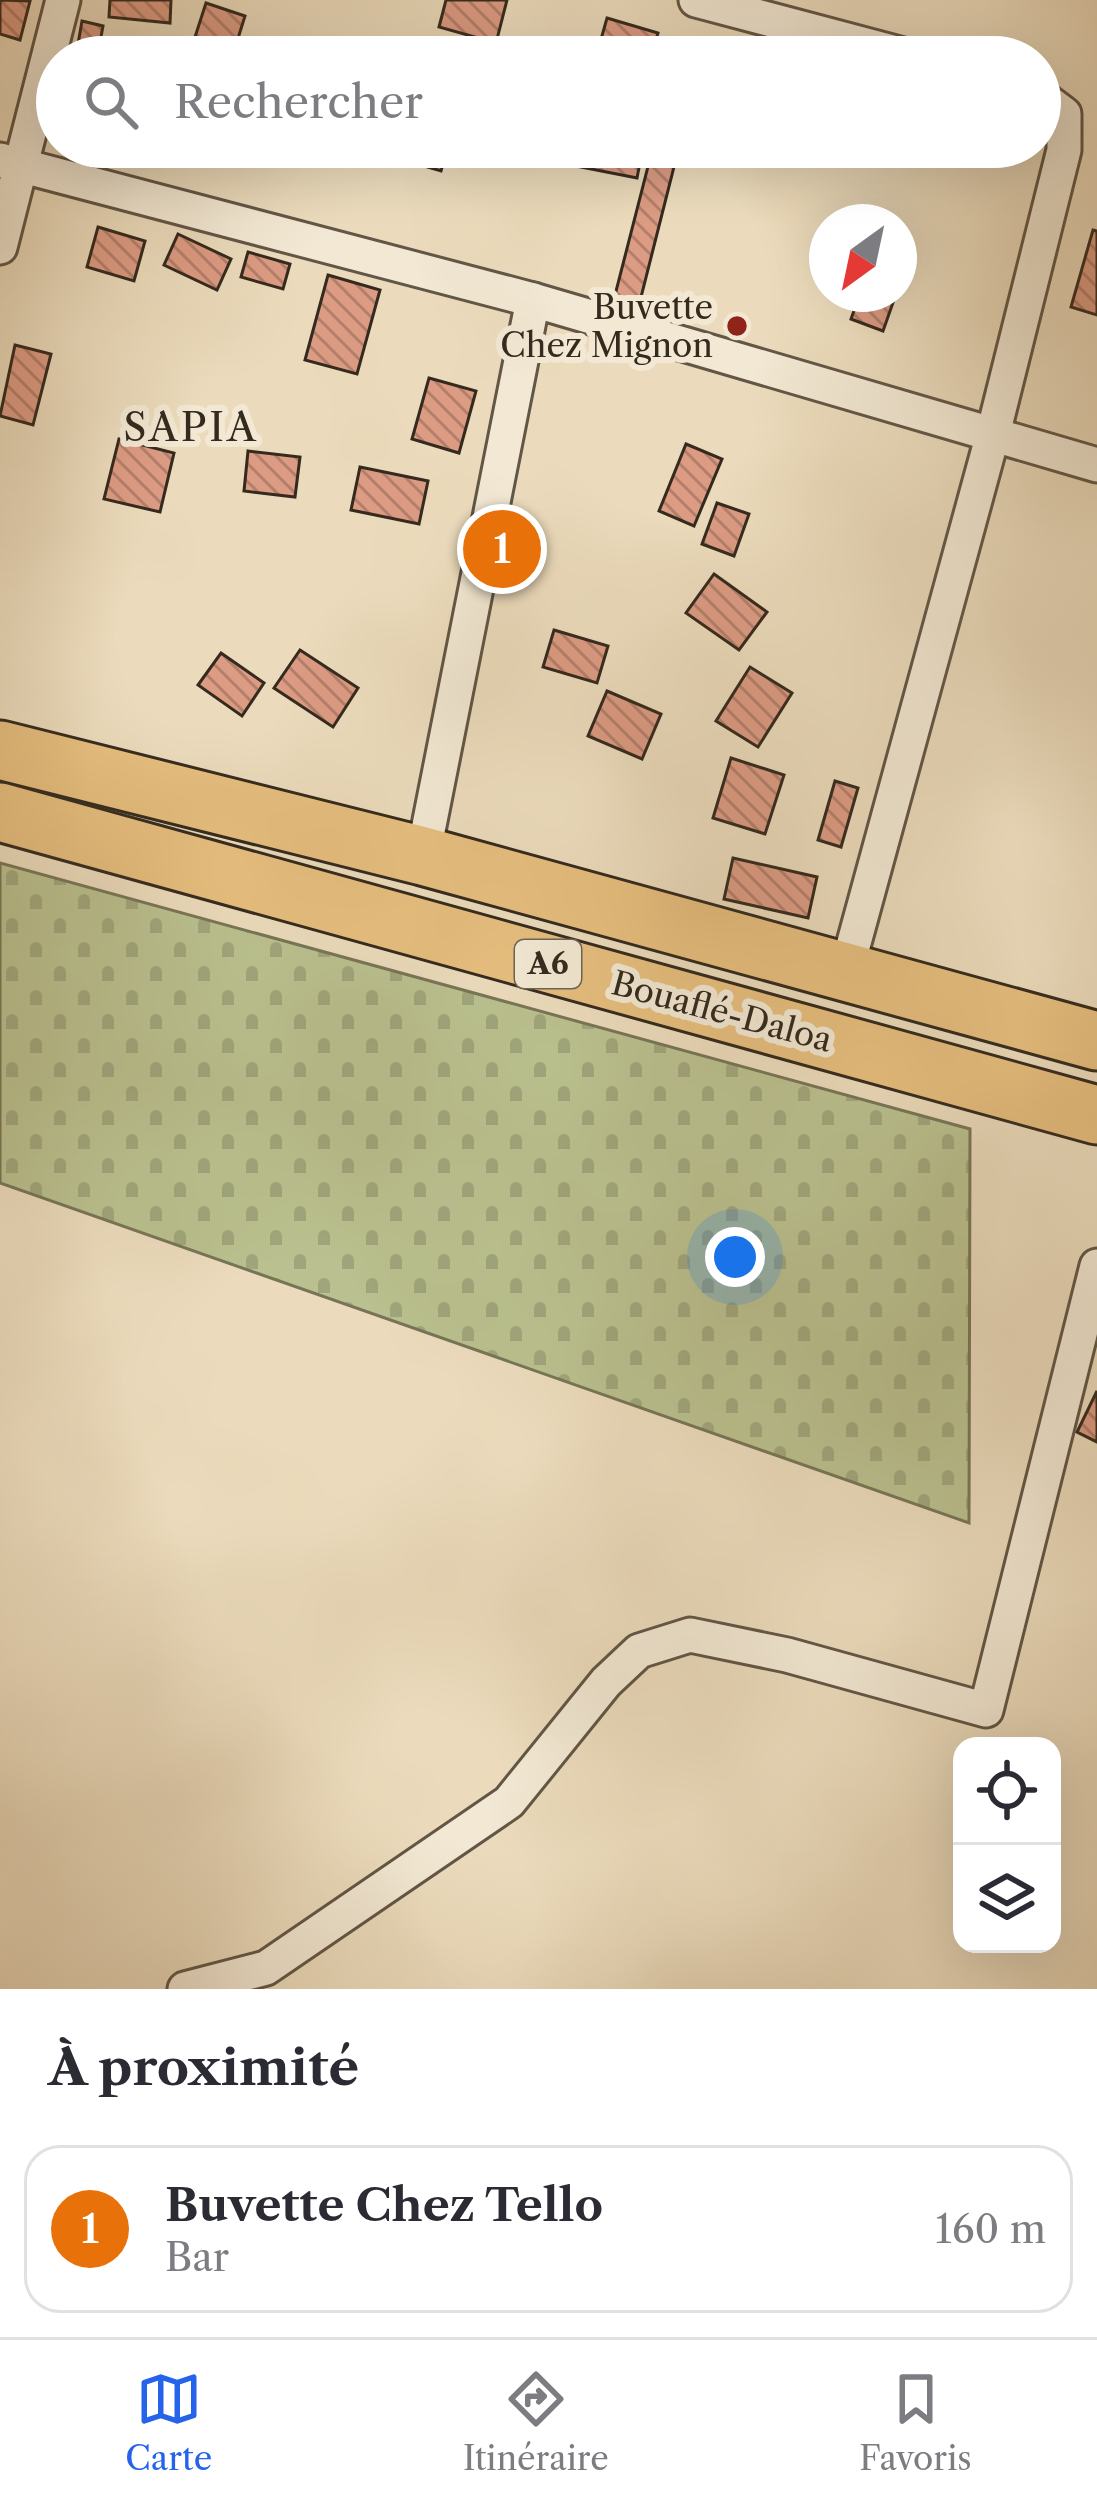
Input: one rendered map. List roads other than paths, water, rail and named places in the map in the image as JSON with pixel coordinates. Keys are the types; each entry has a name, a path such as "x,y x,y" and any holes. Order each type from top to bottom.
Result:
{"highway":[{"name":"A6","path":"0,750 423,856 1097,1041"},
{"name":"Bouaflé-Daloa","path":"0,812 1097,1115"}],"street":[{"path":"51,36 63,0"},
{"path":"696,0 832,36"},
{"path":"0,247 10,163 36,83"},
{"path":"1061,112 1061,162"},
{"path":"10,163 533,300 1097,465"},
{"path":"846,972 993,434 1060,168"},
{"path":"423,856 533,300"},
{"path":"185,1989 266,1968 508,1802 606,1682 640,1651 690,1635 787,1655 986,1710 1097,1266"}],"place":[{"name":"Buvette Chez Mignon","path":"737,326"},
{"name":"Buvette Chez Tello","path":"502,549"}],"district":[{"name":"SAPIA","path":"191,427"}]}
